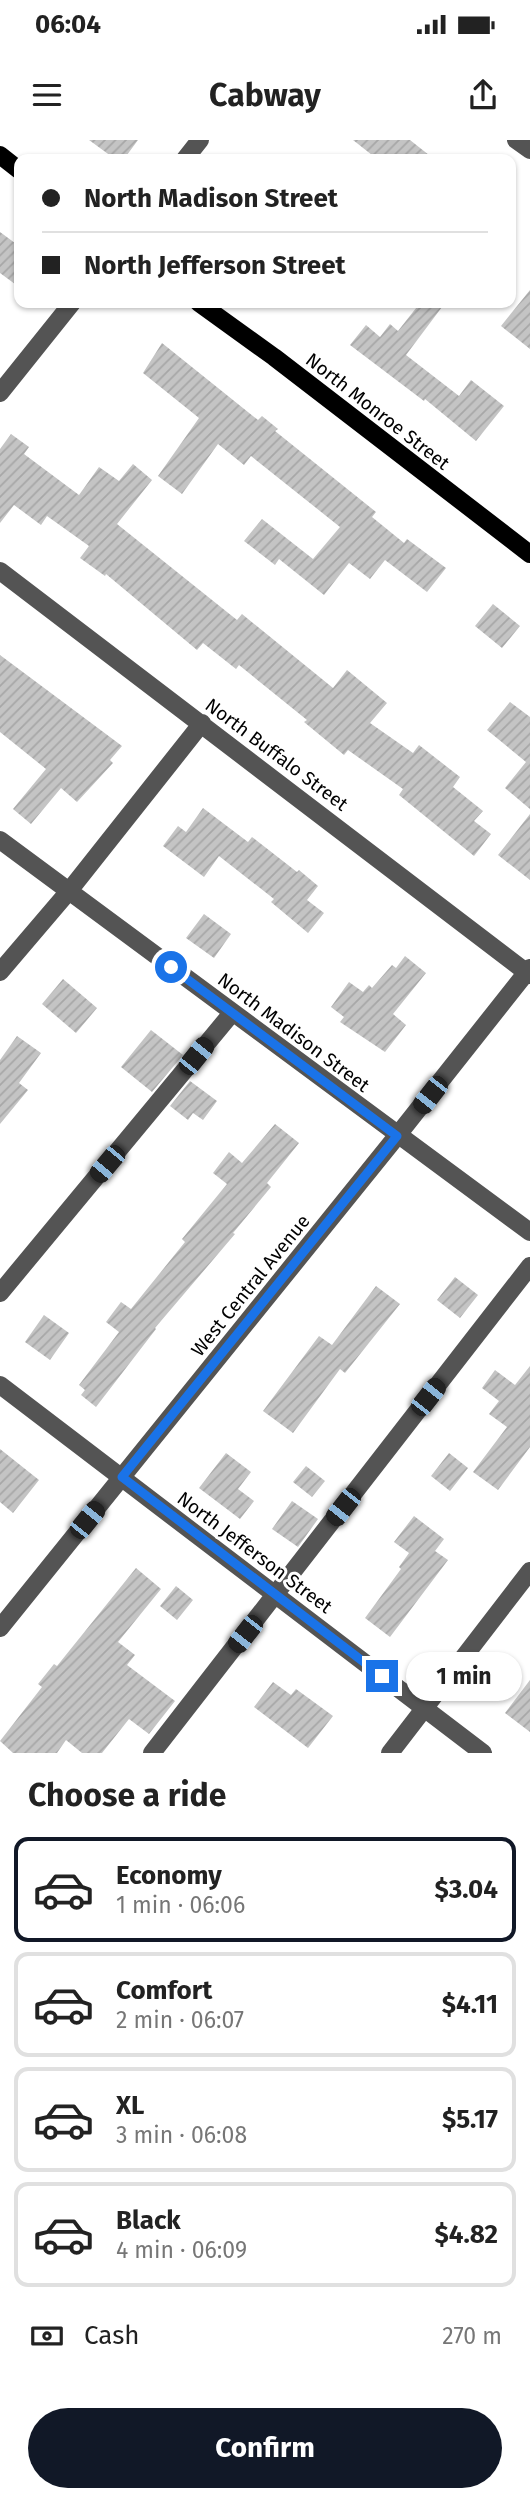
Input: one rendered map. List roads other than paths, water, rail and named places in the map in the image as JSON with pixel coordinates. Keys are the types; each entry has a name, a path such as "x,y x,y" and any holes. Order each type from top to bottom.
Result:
{"main road":[{"path":"0,155 14,166"},
{"name":"North Monroe Street","path":"206,308 274,357 530,555"}],"street":[{"path":"189,154 200,140"},
{"path":"516,140 530,150"},
{"path":"0,393 68,308"},
{"name":"North Buffalo Street","path":"0,571 529,971"},
{"path":"0,972 69,891 202,723"},
{"name":"North Madison Street","path":"0,840 397,1136 530,1231"},
{"name":"West Central Avenue","path":"0,1628 529,971"},
{"path":"0,1293 232,1013"},
{"path":"152,1753 530,1266"},
{"name":"North Jefferson Street","path":"0,1385 483,1753"},
{"path":"390,1753 530,1571"}]}
